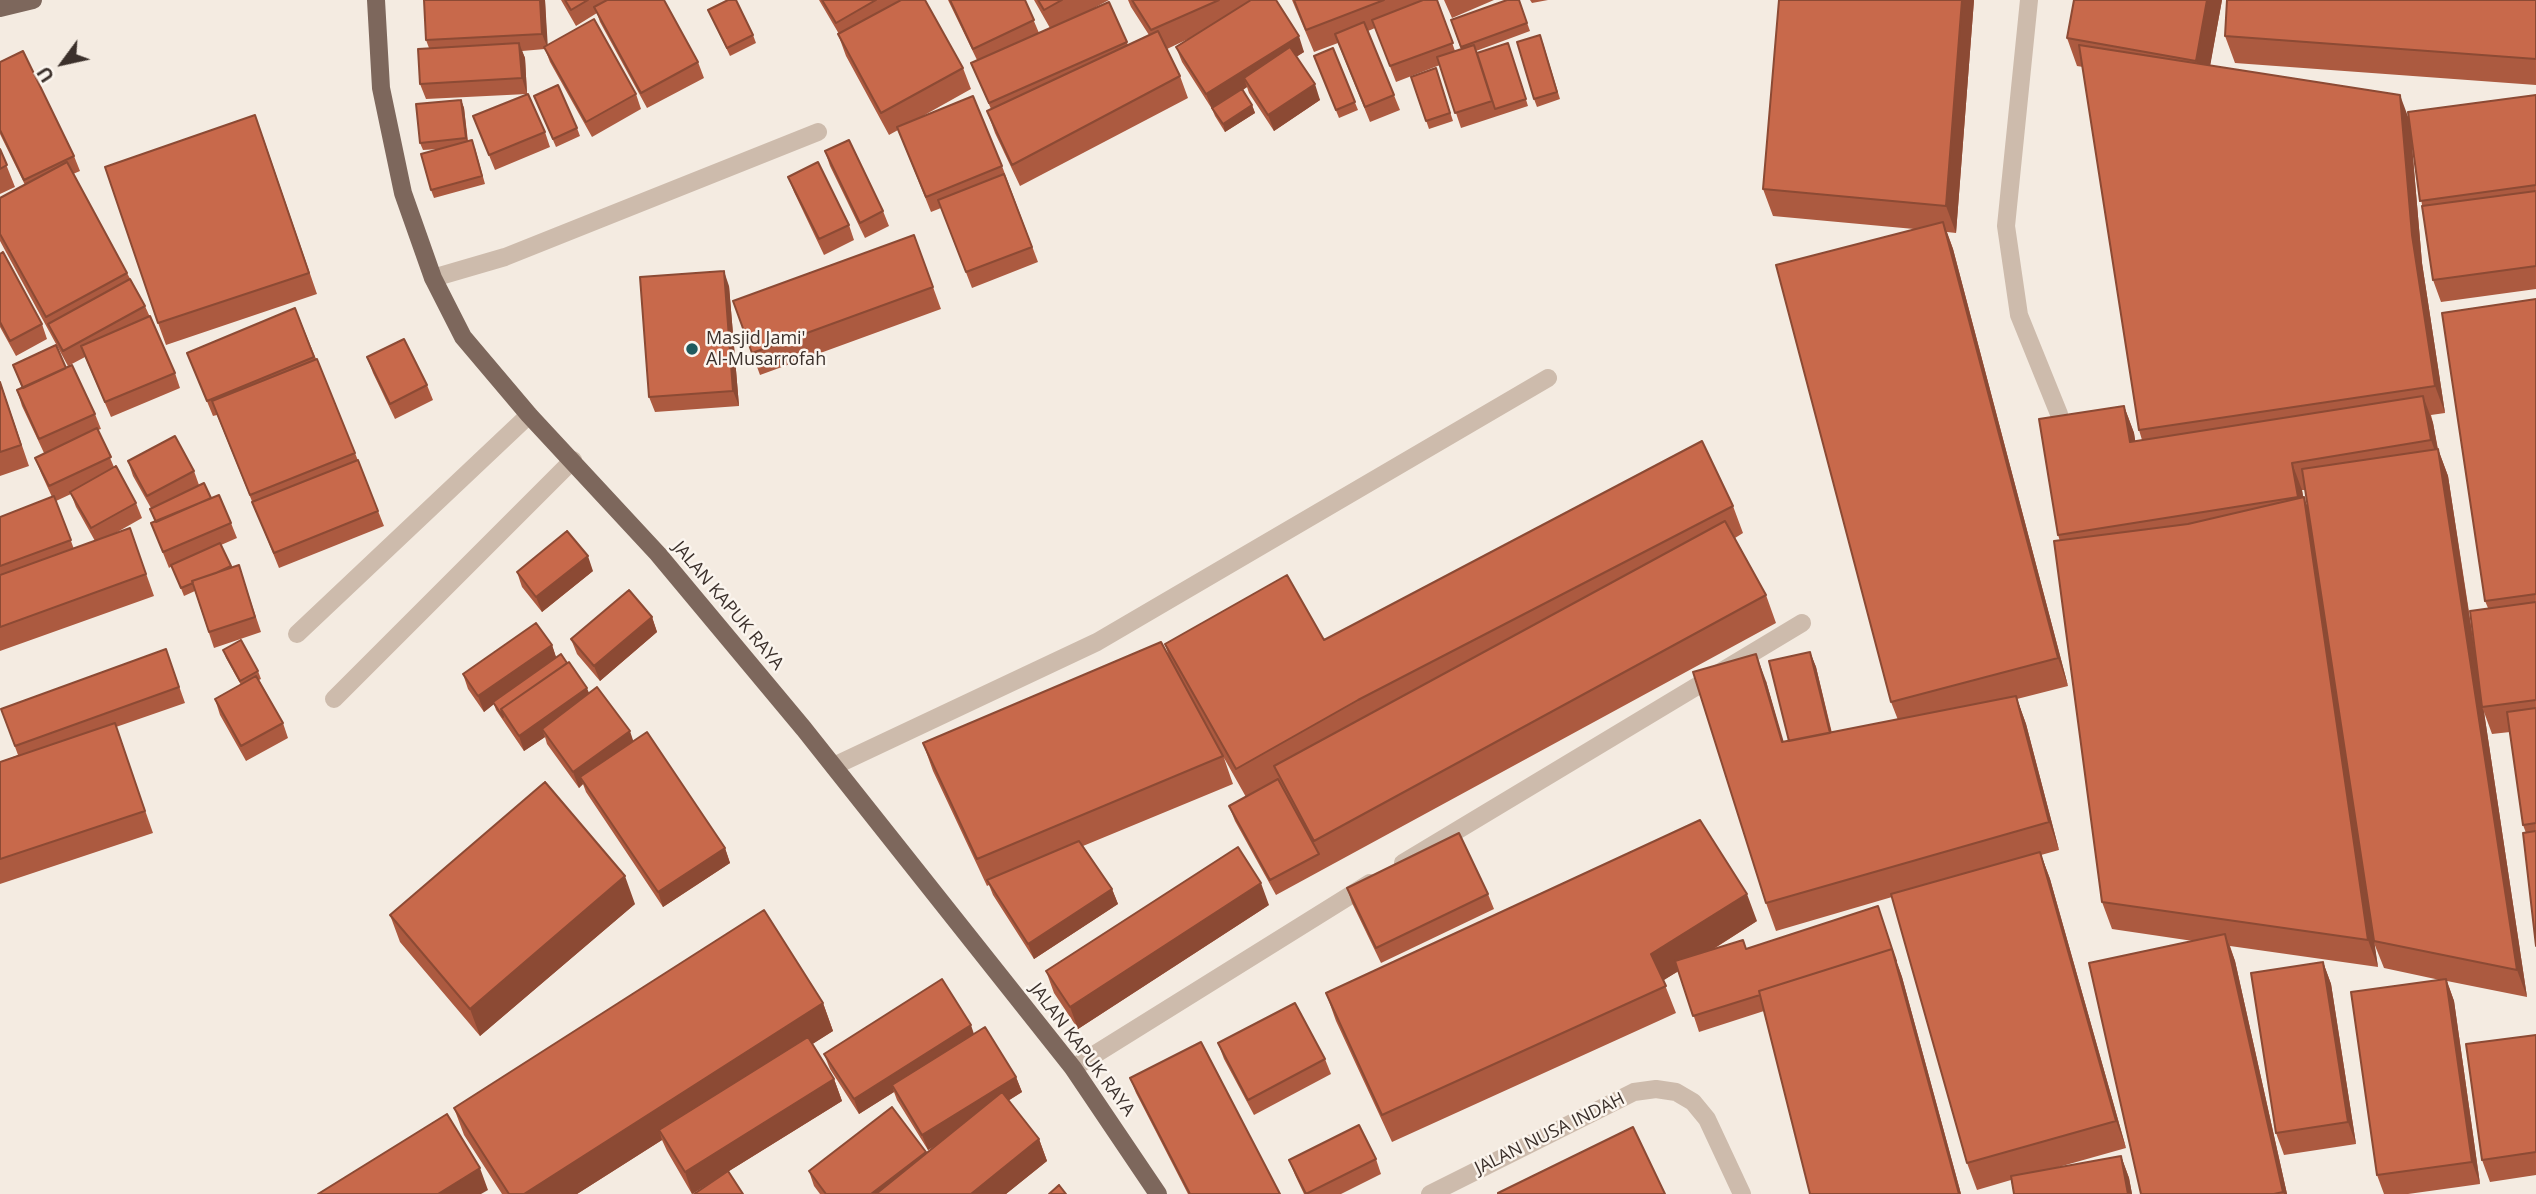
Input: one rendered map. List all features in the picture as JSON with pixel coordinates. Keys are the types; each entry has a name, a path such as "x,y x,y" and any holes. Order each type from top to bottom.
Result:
{"main road":[{"path":"0,8 33,0"},
{"name":"JALAN KAPUK RAYA","path":"376,0 382,88 403,193 433,278 463,337 529,415 573,460 719,626 834,766 1073,1068 1158,1194"}],"street":[{"path":"2029,0 2006,226 2019,315 2059,414"},
{"path":"433,278 505,257 818,132"},
{"path":"834,766 1097,642 1548,379"},
{"path":"297,634 529,415"},
{"path":"334,699 573,460"},
{"path":"1073,1068 1387,873 1802,624"},
{"name":"JALAN NUSA INDAH","path":"1430,1194 1634,1092 1656,1089 1676,1091 1693,1102 1707,1119 1742,1194"}],"building":[{"path":"424,0 540,0 542,34 426,40"},
{"path":"565,0 588,0 571,10"},
{"path":"607,0 664,0 698,62 641,93 594,7"},
{"path":"728,0 736,0 753,35 727,48 708,10"},
{"path":"822,0 876,0 836,23"},
{"path":"901,0 925,0 963,68 881,113 838,34"},
{"path":"950,0 1025,0 1034,20 973,49"},
{"path":"1038,0 1062,0 1044,10"},
{"path":"1132,0 1219,0 1151,30"},
{"path":"1251,0 1276,0 1299,36 1206,94 1176,47"},
{"path":"1294,0 1384,0 1306,30"},
{"path":"1423,0 1437,0 1453,43 1390,66 1372,20"},
{"path":"1507,0 1519,0 1527,23 1461,47 1451,20"},
{"path":"1779,0 1962,0 1946,206 1763,189"},
{"path":"2074,0 2207,0 2196,61 2067,38"},
{"path":"2227,0 2536,0 2536,59 2225,36"},
{"path":"1109,2 1127,42 989,103 971,63"},
{"path":"594,19 636,94 586,122 544,47"},
{"path":"1364,22 1394,95 1365,107 1335,34"},
{"path":"1158,31 1180,76 1012,165 987,111"},
{"path":"1540,35 1557,92 1534,99 1517,42"},
{"path":"519,43 522,78 420,84 418,49"},
{"path":"1508,43 1526,99 1495,109 1477,53"},
{"path":"1474,45 1492,101 1455,113 1437,57"},
{"path":"2079,45 2400,95 2412,235 2435,386 2139,430"},
{"path":"1290,47 1315,84 1268,115 1244,78"},
{"path":"1333,48 1355,102 1336,110 1314,56"},
{"path":"23,51 74,156 24,180 0,130 0,62"},
{"path":"1436,68 1450,113 1426,121 1411,77"},
{"path":"558,85 577,128 553,139 534,96"},
{"path":"1242,89 1252,105 1223,124 1212,108"},
{"path":"528,94 545,132 489,155 473,116"},
{"path":"2536,95 2536,185 2420,201 2408,112"},
{"path":"973,96 1002,166 926,197 897,127"},
{"path":"461,100 466,138 420,143 416,104"},
{"path":"255,115 309,273 158,323 105,167"},
{"path":"472,140 482,176 431,190 421,154"},
{"path":"849,140 883,211 860,223 825,151"},
{"path":"0,149 7,165 0,169"},
{"path":"67,162 127,273 46,317 0,234 0,198"},
{"path":"818,162 849,225 819,239 788,177"},
{"path":"1004,174 1032,247 966,272 938,200"},
{"path":"2536,191 2536,266 2433,280 2422,206"},
{"path":"1943,222 2058,658 1891,702 1776,265"},
{"path":"914,235 933,287 752,353 733,301"},
{"path":"3,252 42,324 10,341 0,322 0,254"},
{"name":"Masjid Jami' Al-Musarrofah","path":"724,271 733,391 649,397 640,277"},
{"path":"130,279 145,306 63,351 48,324"},
{"path":"2536,299 2536,594 2485,601 2442,313"},
{"path":"295,308 314,357 207,401 187,353"},
{"path":"150,316 175,373 105,402 81,346"},
{"path":"404,339 427,385 390,404 367,357"},
{"path":"56,345 66,368 23,388 13,365"},
{"path":"317,359 355,453 250,495 212,401"},
{"path":"72,365 95,414 39,439 17,390"},
{"path":"0,382 21,445 0,452"},
{"path":"2423,396 2431,440 2292,463 2298,497 2058,535 2039,419 2124,406 2130,442"},
{"path":"97,428 111,457 49,486 35,458"},
{"path":"175,436 194,471 147,496 128,461"},
{"path":"1702,441 1733,506 1358,700 1236,769 1165,644 1287,575 1324,640"},
{"path":"2438,449 2517,970 2374,941 2302,469"},
{"path":"358,460 378,511 274,553 252,502"},
{"path":"116,466 136,503 91,528 70,492"},
{"path":"204,483 211,498 156,522 150,509"},
{"path":"219,495 231,523 163,552 151,523"},
{"path":"54,496 71,540 0,566 0,517"},
{"path":"2304,497 2368,940 2102,902 2054,541 2188,524"},
{"path":"1725,521 1766,595 1314,841 1274,766"},
{"path":"130,528 146,574 0,627 0,575"},
{"path":"567,531 588,556 536,597 517,572"},
{"path":"220,543 231,566 181,588 171,565"},
{"path":"239,565 255,617 209,632 192,581"},
{"path":"629,590 652,617 594,666 571,639"},
{"path":"2536,602 2536,700 2482,707 2470,611"},
{"path":"536,623 552,645 478,696 463,674"},
{"path":"241,640 258,671 240,681 223,650"},
{"path":"1161,642 1223,756 977,859 923,743"},
{"path":"166,649 179,687 15,746 1,709"},
{"path":"1810,652 1830,733 1789,741 1769,661"},
{"path":"561,654 567,663 501,709 503,717 493,702"},
{"path":"1756,654 1782,742 2016,696 2049,822 1766,903 1693,672"},
{"path":"569,662 587,688 519,736 501,709"},
{"path":"256,676 283,723 241,746 215,699"},
{"path":"597,687 630,731 573,772 542,729"},
{"path":"2536,708 2536,823 2523,825 2507,712"},
{"path":"115,723 145,811 0,859 0,762"},
{"path":"647,732 725,848 658,892 580,777"},
{"path":"1278,779 1319,854 1270,880 1229,806"},
{"path":"545,782 625,876 470,1009 390,915"},
{"path":"1700,820 1747,894 1651,954 1666,986 1382,1115 1326,993"},
{"path":"2536,831 2536,946 2523,833"},
{"path":"1459,833 1488,894 1376,948 1347,888"},
{"path":"1079,841 1112,889 1028,944 987,880"},
{"path":"1238,847 1261,883 1070,1007 1046,971"},
{"path":"2040,852 2116,1121 1967,1163 1891,894"},
{"path":"1878,906 1896,961 1892,949 1759,991 1760,995 1693,1016 1675,961 1743,940 1746,949"},
{"path":"764,910 823,1003 524,1194 509,1194 454,1108"},
{"path":"2225,934 2283,1192 2141,1194 2089,963"},
{"path":"1892,949 1959,1194 1810,1194 1759,991"},
{"path":"2323,962 2348,1122 2276,1133 2251,973"},
{"path":"942,979 971,1025 854,1099 824,1054"},
{"path":"2446,979 2472,1162 2377,1175 2351,992"},
{"path":"1295,1003 1325,1059 1248,1100 1218,1043"},
{"path":"985,1027 1016,1077 922,1135 892,1085"},
{"path":"2536,1035 2536,1152 2482,1160 2466,1044"},
{"path":"808,1037 834,1079 685,1172 659,1130"},
{"path":"1201,1042 1280,1194 1190,1194 1130,1078"},
{"path":"1002,1092 1039,1139 971,1194 876,1194"},
{"path":"892,1107 926,1152 871,1194 826,1194 809,1171"},
{"path":"447,1114 480,1168 438,1194 318,1194"},
{"path":"1359,1125 1376,1159 1306,1194 1289,1160"},
{"path":"1633,1127 1665,1194 1498,1194 1498,1193"},
{"path":"2121,1156 2128,1194 2014,1194 2011,1176"},
{"path":"728,1171 743,1194 694,1194"},
{"path":"1059,1185 1066,1194 1049,1194"}],"place":[{"name":"Masjid Jami' Al-Musarrofah","path":"692,349"}]}
